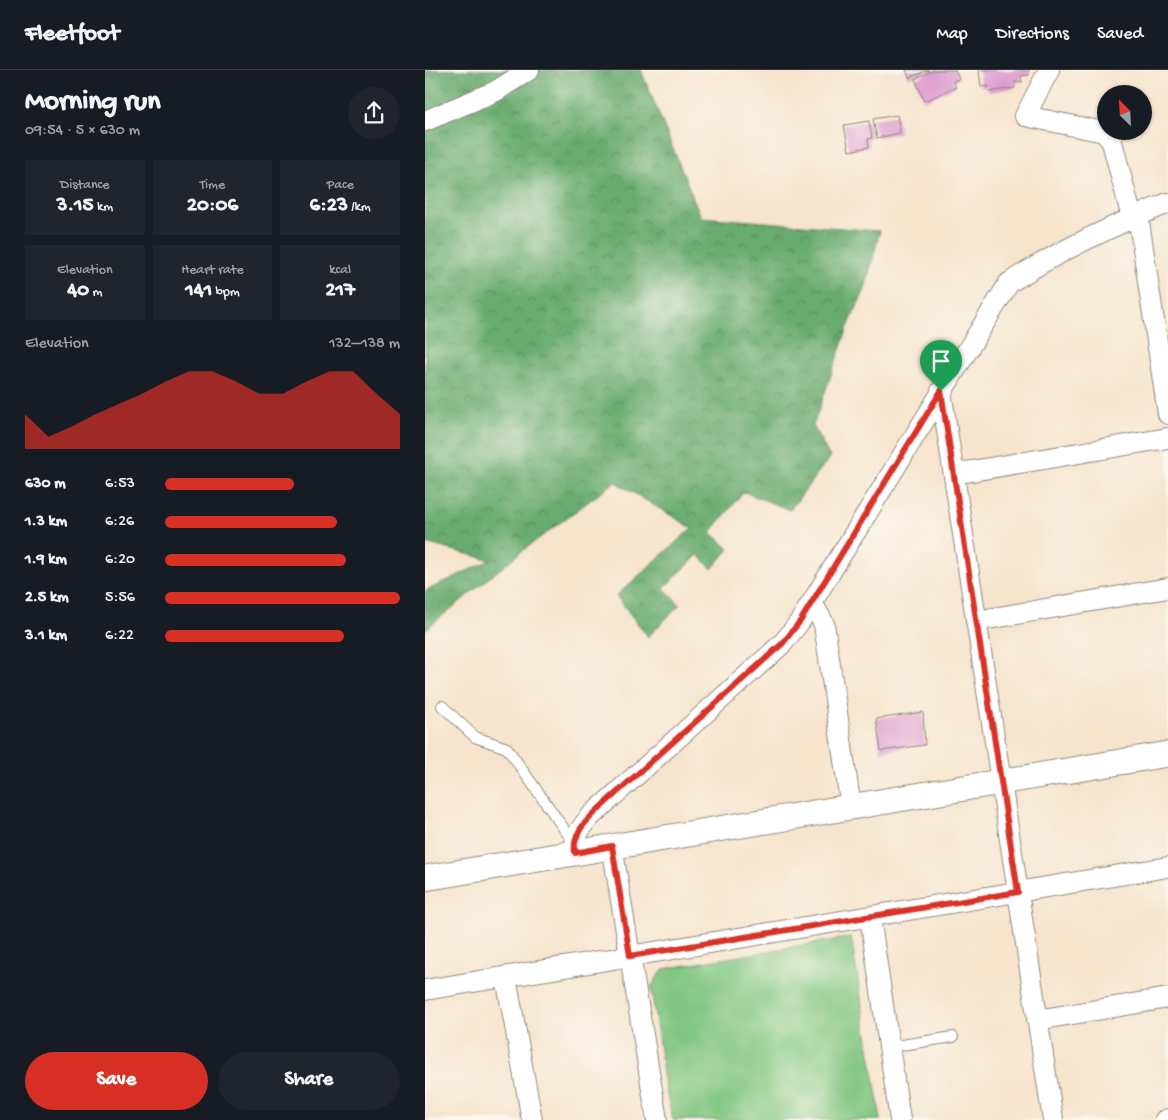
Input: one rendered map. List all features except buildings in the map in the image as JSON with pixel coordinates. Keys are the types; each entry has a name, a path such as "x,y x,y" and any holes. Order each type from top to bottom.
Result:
{"street":[{"path":"425,121 496,91 529,70"},
{"path":"1049,70 1025,116 1103,132 1113,142 1135,217 1168,414"},
{"path":"574,848 578,831 603,805 783,643 812,602 1009,283 1035,266 1168,203"},
{"path":"941,391 1053,1120"},
{"path":"954,474 1168,438"},
{"path":"976,621 1168,588"},
{"path":"812,602 824,624 851,808"},
{"path":"425,878 574,848 612,846 851,808 1168,754"},
{"path":"612,846 657,1120"},
{"path":"425,990 1168,867"},
{"path":"870,917 899,1120"},
{"path":"506,977 532,1120"},
{"path":"1037,1020 1168,998"}],"lane":[{"path":"443,706 475,737 507,748 574,848"},
{"path":"889,1047 953,1037"}],"green space":[{"path":"425,70 641,70 701,217 880,231 865,289 848,327 813,426 830,457 790,510 744,492 711,532 729,549 712,569 698,555 664,588 680,605 648,637 616,596 692,528 615,482 522,551 425,630 425,591 490,560 425,543"},
{"path":"851,937 881,1120 673,1120 665,1087 651,987 663,969"}],"route":[{"path":"941,391 1018,892 630,956 612,846 575,853 574,842 578,831 603,805 783,643 801,620 941,391"}]}
